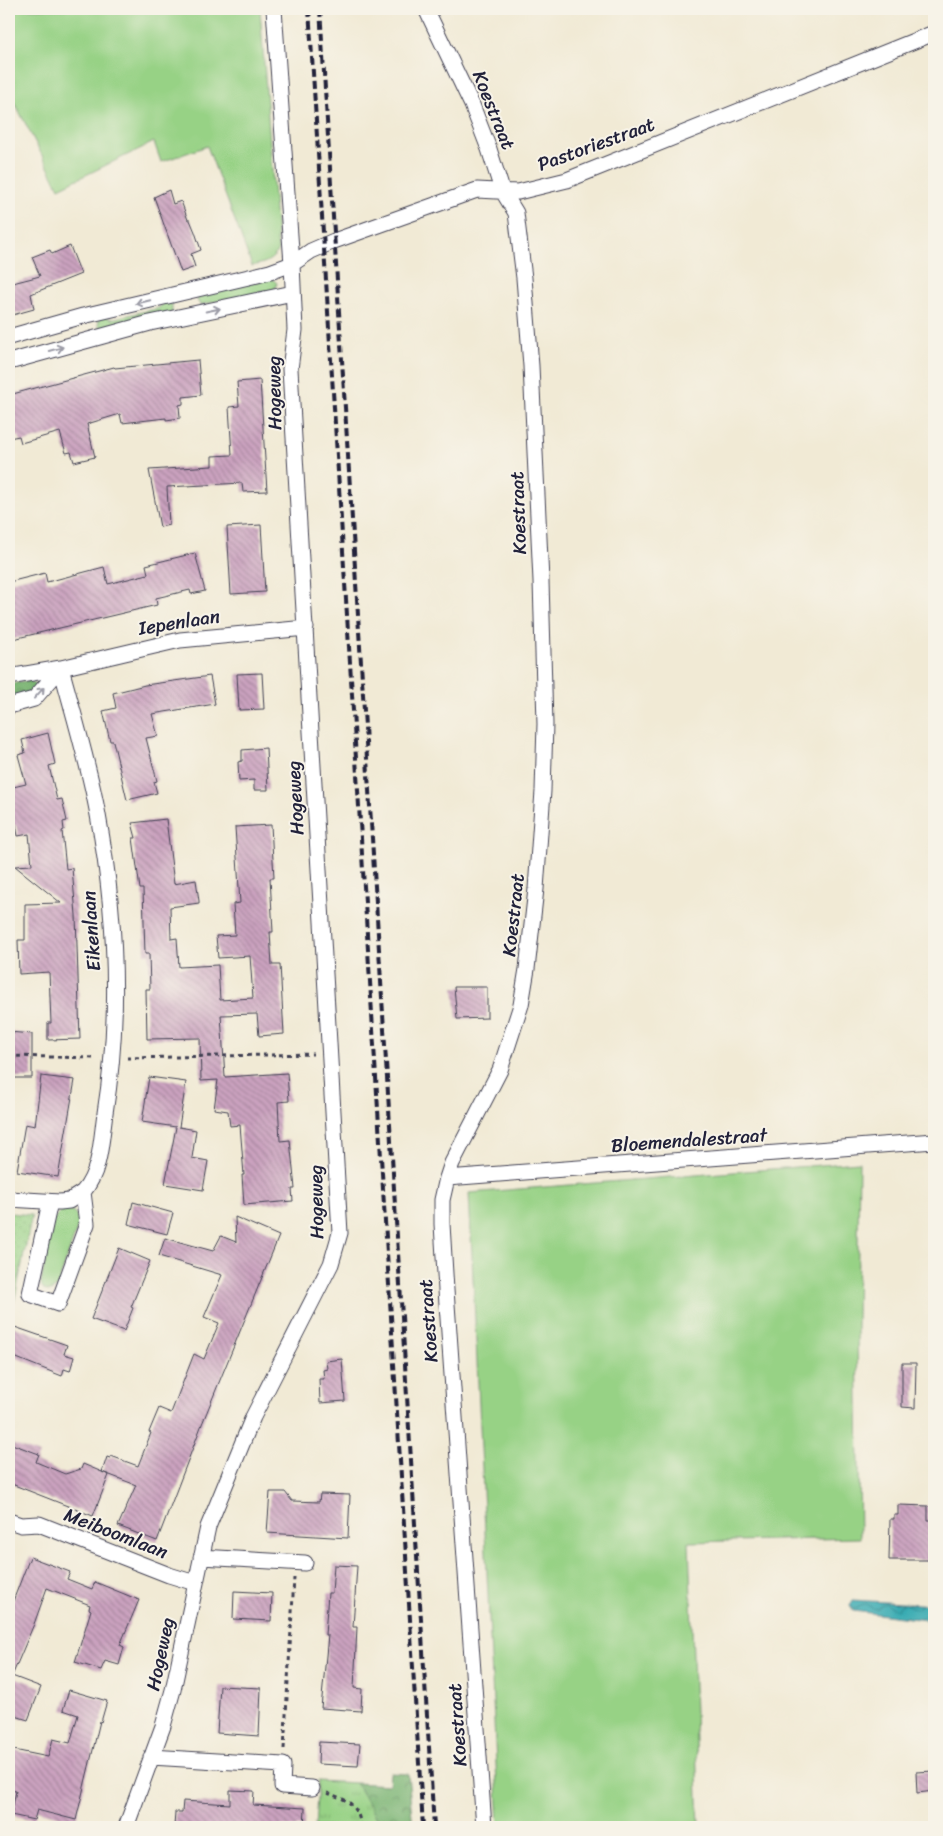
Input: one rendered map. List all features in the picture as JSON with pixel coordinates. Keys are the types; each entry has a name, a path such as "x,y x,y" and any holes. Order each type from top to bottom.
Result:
{"street":[{"name":"Hogeweg","path":"126,1827 163,1726 173,1690 208,1527 254,1417 331,1264 338,1242 340,1211 290,369 295,330 292,264 274,9"},
{"name":"Koestraat","path":"426,9 472,105 502,190 516,213 529,327 541,581 545,724 543,791 536,889 527,970 521,1005 500,1070 452,1163 442,1200 442,1224 484,1827"},
{"name":"Pastoriestraat","path":"9,337 83,316 270,272 292,264 311,251 364,229 477,190 518,192 567,180 934,33"},
{"path":"182,293 188,315"},
{"path":"9,362 188,315 293,293"},
{"path":"83,316 91,340"},
{"name":"Iepenlaan","path":"9,677 61,668 180,640 306,628"},
{"path":"9,706 34,700 61,668"},
{"name":"Eikenlaan","path":"61,668 98,815 111,901 115,974 112,1058 107,1101 95,1173 90,1184 83,1192"},
{"name":"Bloemendalestraat","path":"447,1178 934,1141"},
{"path":"9,1199 50,1202 69,1201 83,1192 87,1224 58,1304 30,1294 50,1202"},
{"name":"Meiboomlaan","path":"13,1526 39,1524 144,1566 195,1583"},
{"path":"201,1557 300,1563"},
{"path":"151,1757 283,1765 282,1786 312,1788"}],"path":[{"path":"9,1056 112,1058 330,1054"},
{"path":"283,1765 300,1563"},
{"path":"347,1799 360,1815 361,1827"}],"green space":[{"path":"9,9 260,9 278,250 273,257 264,263 252,266 207,146 161,162 154,142 59,188 9,92"},
{"path":"271,278 277,283 275,289 200,305 197,300 198,296"},
{"path":"164,301 172,304 172,313 102,329 98,324 104,315 111,319 159,308"},
{"path":"30,680 36,685 34,692 9,699 9,684"},
{"path":"859,1162 857,1328 860,1538 689,1542 699,1827 499,1827 469,1193"},
{"path":"65,1210 74,1214 79,1223 57,1287 47,1291 43,1288 41,1282 54,1219"},
{"path":"9,1213 32,1215 14,1303 9,1305 10,1229"},
{"path":"390,1773 408,1774 413,1827 381,1827 356,1783 389,1785"},
{"path":"318,1781 356,1783 381,1827 315,1827"}],"water":[{"path":"853,1600 934,1605 934,1621 853,1611 850,1606"}],"building":[{"path":"169,190 173,204 181,201 201,250 191,254 195,267 181,272 154,197"},
{"path":"70,246 81,274 31,294 34,309 9,316 9,284 40,276 32,257 50,250 52,254"},
{"path":"198,360 201,395 183,397 183,404 179,405 180,418 122,423 120,414 87,424 95,457 74,462 71,452 66,453 60,432 21,443 19,436 9,438 9,395 114,367"},
{"path":"260,380 267,491 243,492 242,483 167,487 169,525 160,527 149,470 212,466 212,456 232,455 229,407 239,406 237,382"},
{"path":"261,525 265,592 231,594 227,527"},
{"path":"195,553 205,591 191,594 190,590 156,598 157,605 9,640 9,582 45,573 47,582 104,567 108,584 148,574 146,565"},
{"path":"262,673 264,709 239,710 237,674"},
{"path":"210,676 215,704 152,714 158,736 146,738 157,781 154,782 157,793 127,800 113,741 110,741 103,711 116,708 113,693 145,685"},
{"path":"48,733 55,764 49,766 57,800 62,799 67,821 63,822 64,830 62,831 66,869 72,868 76,915 80,1039 48,1040 48,1023 51,1023 49,972 19,974 18,940 25,940 25,904 61,903 15,866 32,865 29,834 18,836 16,825 9,827 9,788 26,784 18,755 25,753 22,740"},
{"path":"266,748 268,790 254,790 254,780 239,781 238,762 242,761 242,750"},
{"path":"166,819 174,884 196,880 199,901 199,903 170,907 171,939 177,938 179,967 218,965 220,1000 253,998 250,956 218,958 216,936 235,935 233,904 240,903 235,827 271,825 274,878 270,878 273,932 270,932 272,965 280,965 284,1034 259,1036 257,1014 221,1015 225,1077 287,1073 289,1101 278,1102 280,1141 290,1140 295,1189 292,1189 293,1201 244,1205 240,1125 230,1126 228,1111 214,1109 218,1080 201,1081 200,1038 147,1039 146,989 150,989 149,954 145,954 143,889 140,889 133,838 136,838 132,823"},
{"path":"454,987 487,987 487,1018 457,1019"},
{"path":"9,1032 32,1034 32,1078 9,1078"},
{"path":"41,1076 75,1080 58,1177 17,1171 25,1124 35,1126"},
{"path":"149,1077 186,1082 179,1127 196,1130 192,1158 208,1161 203,1190 165,1184 176,1127 142,1122"},
{"path":"133,1202 173,1213 167,1234 128,1224"},
{"path":"235,1217 279,1236 202,1424 157,1541 118,1526 136,1485 102,1472 107,1457 110,1458 111,1456 138,1466 159,1408 171,1413 194,1354 204,1359 219,1323 204,1317 222,1275 159,1256 165,1238 213,1251 221,1236 236,1242"},
{"path":"119,1248 150,1261 131,1307 133,1308 124,1331 91,1319"},
{"path":"9,1325 67,1345 64,1354 74,1357 70,1371 64,1369 62,1376 9,1355"},
{"path":"342,1359 345,1401 320,1403 319,1379 324,1379 323,1370 327,1369 326,1361"},
{"path":"902,1363 916,1363 915,1408 902,1407"},
{"path":"9,1443 39,1454 36,1462 65,1474 81,1469 83,1464 109,1475 93,1516 9,1483"},
{"path":"270,1492 285,1492 292,1501 319,1502 320,1494 350,1495 348,1538 267,1533"},
{"path":"898,1505 928,1506 928,1520 934,1520 934,1555 928,1555 929,1560 889,1560 890,1519 894,1519 894,1515 898,1515"},
{"path":"30,1557 70,1572 67,1579 92,1589 95,1582 139,1600 120,1645 124,1647 119,1665 105,1661 101,1670 75,1662 91,1610 89,1609 90,1605 47,1588 12,1676 41,1687 28,1720 9,1714 9,1599 13,1601"},
{"path":"334,1565 357,1566 353,1627 357,1627 354,1688 362,1689 361,1711 321,1708 328,1635 325,1635 328,1593 332,1593"},
{"path":"234,1591 272,1593 271,1621 233,1619"},
{"path":"220,1686 261,1688 259,1736 217,1733"},
{"path":"69,1690 107,1701 100,1721 76,1820 37,1810 34,1820 11,1815 16,1791 9,1790 9,1749 48,1757 53,1739 70,1743 78,1715 63,1710"},
{"path":"319,1742 360,1744 358,1766 318,1764"},
{"path":"934,1771 934,1791 917,1793 916,1772"},
{"path":"230,1790 254,1791 253,1805 305,1808 304,1827 174,1827 175,1812 182,1812 183,1801 230,1804"}],"railway":[{"path":"309,9 423,1827"},
{"path":"320,9 434,1827"}]}
